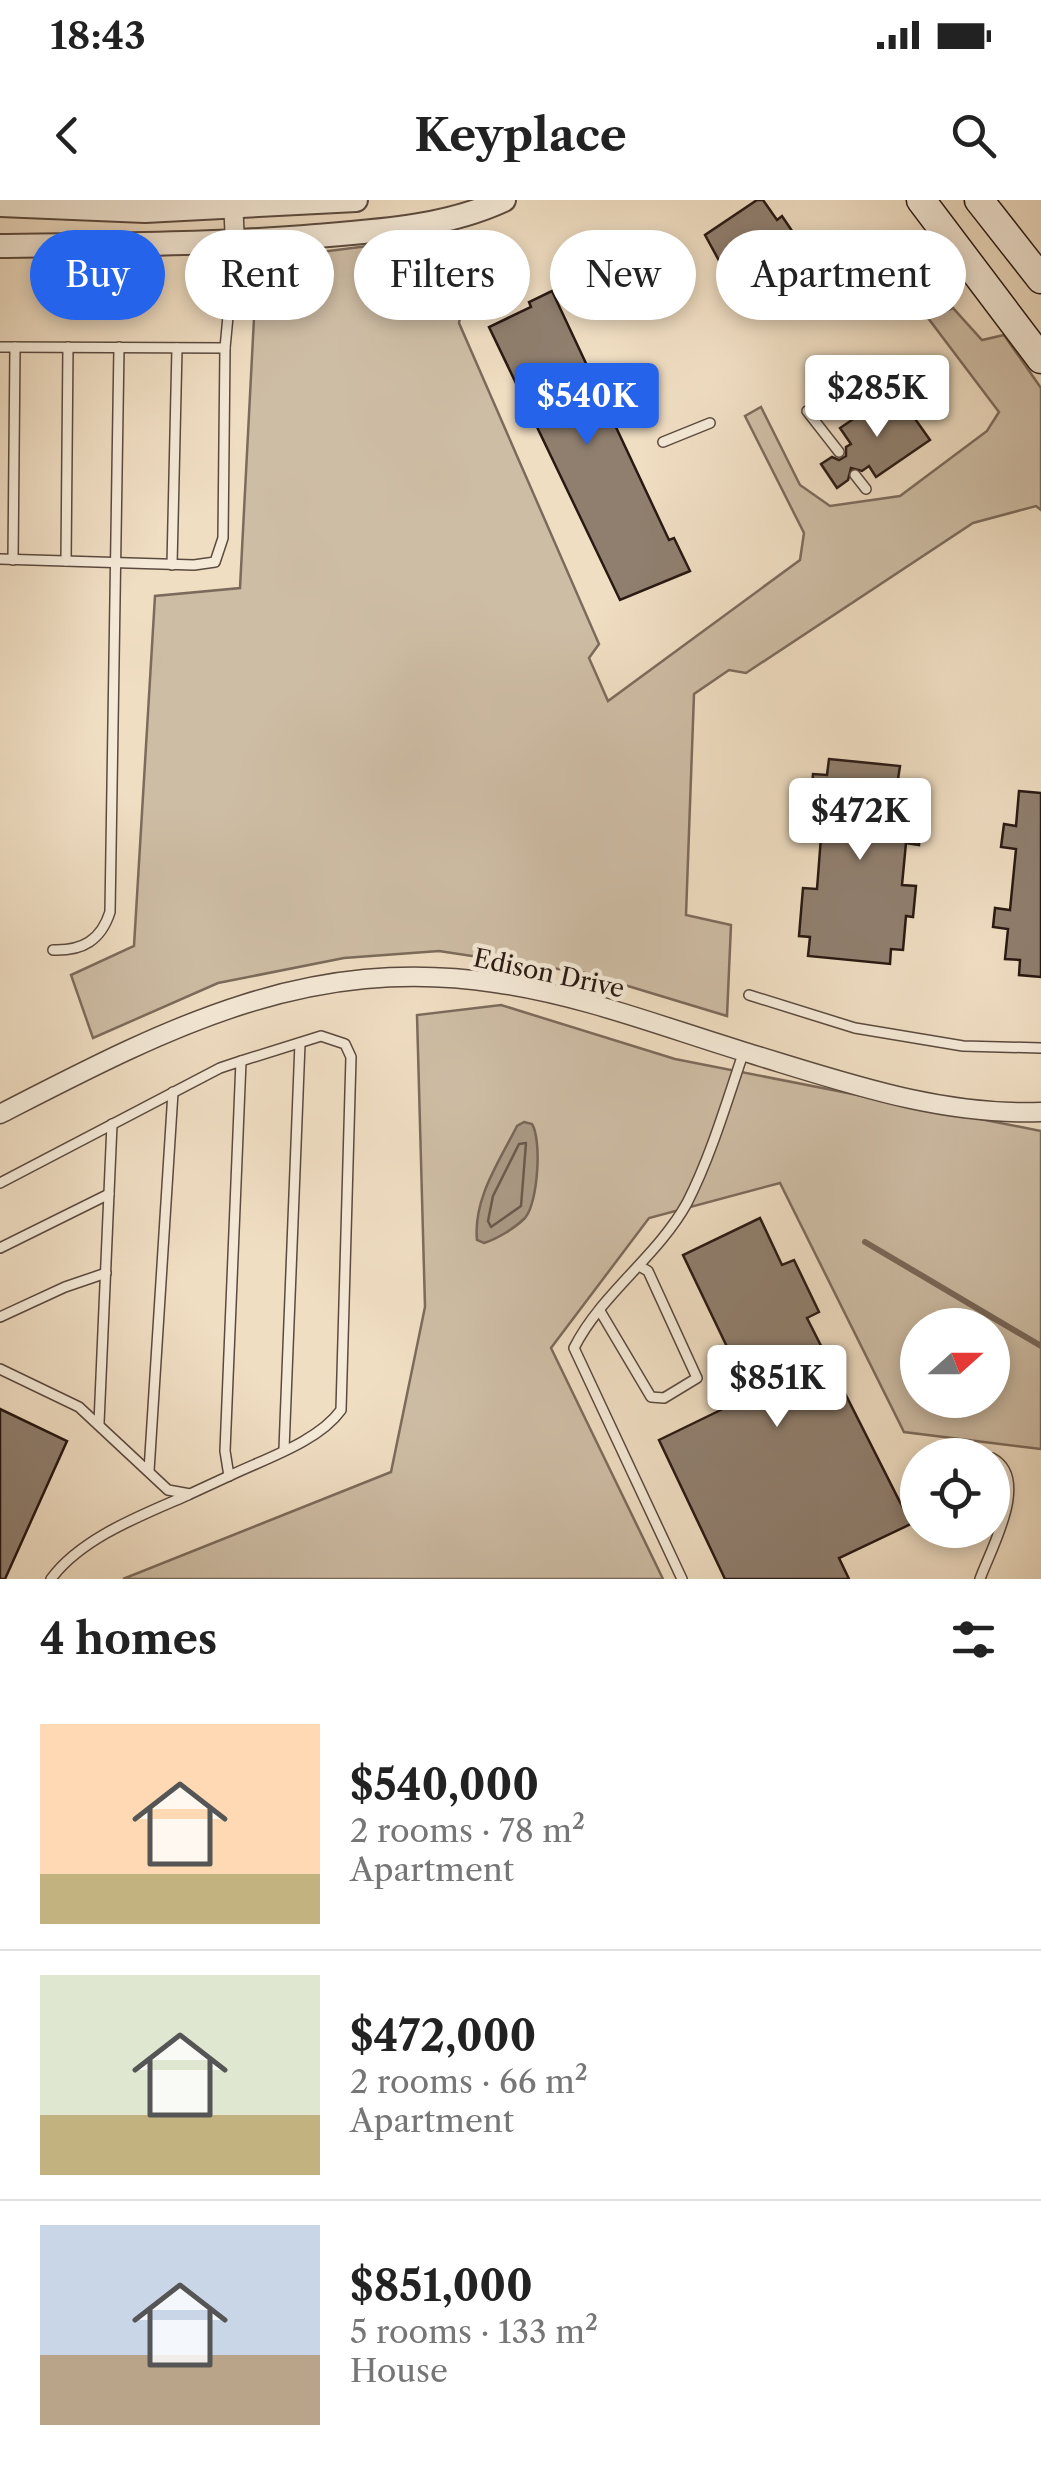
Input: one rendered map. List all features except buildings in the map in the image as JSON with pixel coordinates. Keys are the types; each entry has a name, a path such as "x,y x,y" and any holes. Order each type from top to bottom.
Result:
{"main road":[{"path":"921,200 1041,359"},
{"path":"979,200 1041,279"}],"street":[{"path":"0,205 356,200"},
{"path":"334,235 392,230 482,210 504,200"},
{"path":"233,204 234,230"},
{"path":"0,246 185,244"},
{"name":"Edison Drive","path":"0,1114 188,1021 294,990 372,978 434,977 497,983 577,1000 884,1094 958,1108 1041,1112"}],"lane":[{"path":"0,559 172,565 216,562 223,538 227,320"},
{"path":"0,347 224,348"},
{"path":"13,560 14,347"},
{"path":"66,561 68,347"},
{"path":"53,950 86,946 104,932 110,912 119,348"},
{"path":"172,565 177,348"},
{"path":"807,410 839,452"},
{"path":"663,442 710,423"},
{"path":"856,475 866,489"},
{"path":"749,995 856,1028 963,1046 1041,1048"},
{"path":"0,1183 173,1092 241,1061 321,1036 345,1044 352,1057 341,1410 333,1421 284,1449 138,1516 89,1546 51,1579"},
{"path":"284,1449 300,1043"},
{"path":"682,1579 574,1348 686,1203 744,1052"},
{"path":"229,1476 225,1452 241,1061"},
{"path":"150,1471 173,1092"},
{"path":"98,1422 112,1124"},
{"path":"0,1248 109,1194"},
{"path":"600,1311 651,1397 664,1398 697,1378 648,1270 639,1266"},
{"path":"0,1317 106,1273"},
{"path":"0,1369 79,1407 168,1490 190,1494"},
{"path":"980,1579 991,1548"}],"shaded area":[{"path":"354,248 354,320 460,320 599,644 589,658 608,701 800,560 804,533 745,416 761,407 800,485 830,506 900,496 987,431 999,412 930,320 964,320 982,340 1004,335 1041,388 1041,510 1036,506 973,523 746,673 729,670 694,694 686,915 731,925 727,1016 585,973 439,951 344,958 218,983 93,1038 71,975 134,946 155,596 240,588 254,320 334,320 334,250"},
{"path":"501,1005 675,1059 1041,1131 1041,1449 1010,1445 1010,1438 952,1438 904,1432 780,1183 649,1218 551,1348 663,1579 123,1579 391,1472 425,1307 417,1015"}],"water":[{"path":"524,1122 532,1124 538,1157 529,1210 516,1226 484,1243 477,1240 483,1195 517,1126"}],"waterway":[{"path":"865,1242 1041,1346"}]}
